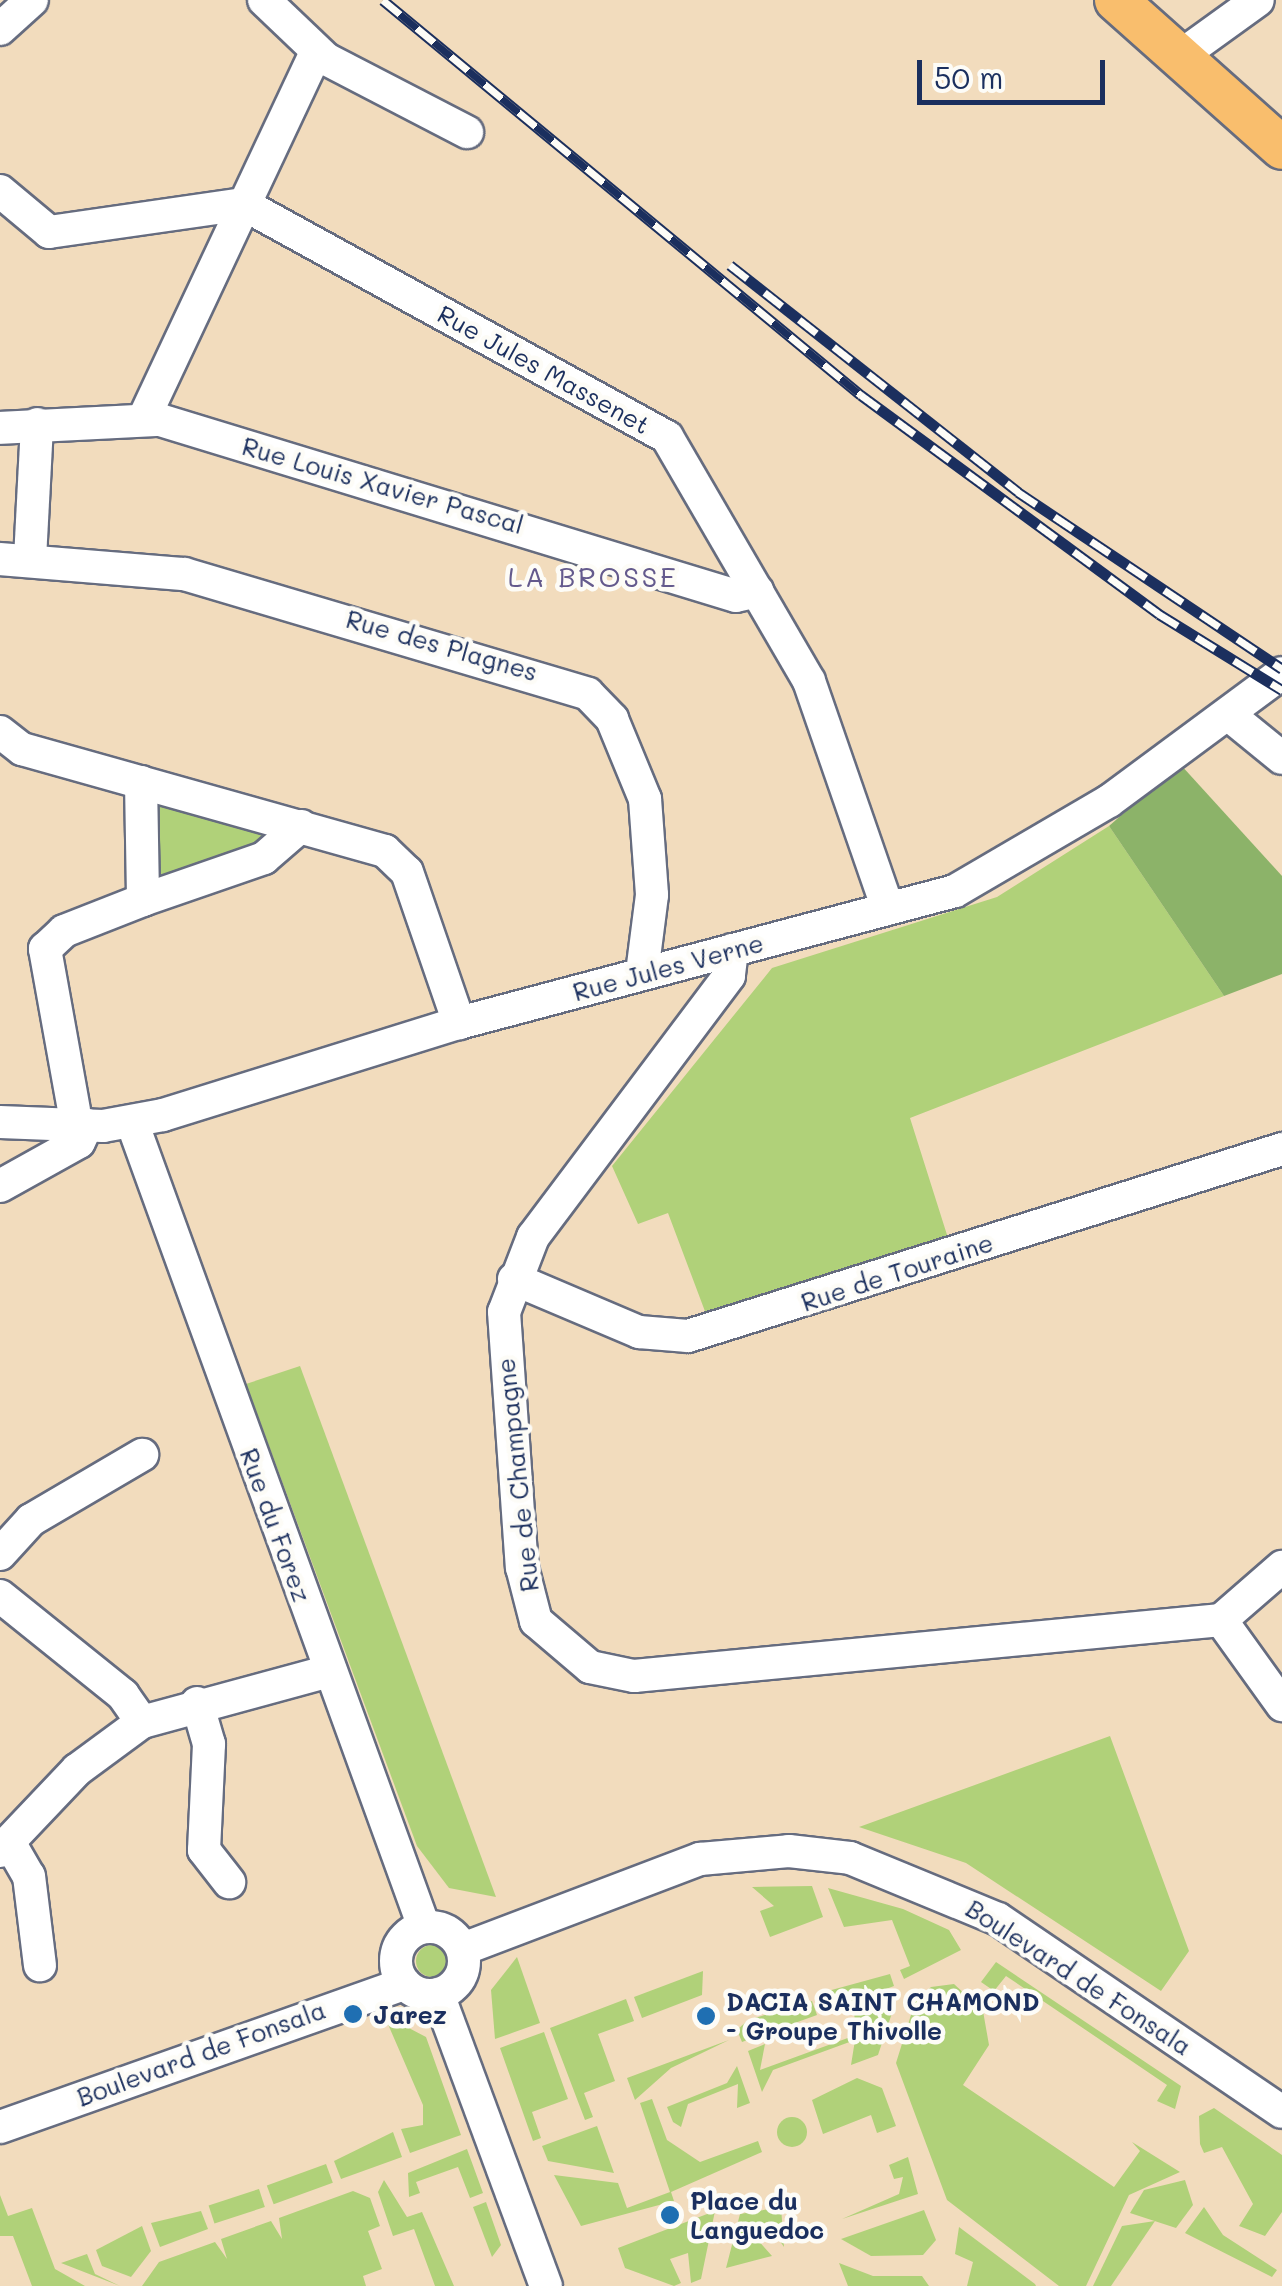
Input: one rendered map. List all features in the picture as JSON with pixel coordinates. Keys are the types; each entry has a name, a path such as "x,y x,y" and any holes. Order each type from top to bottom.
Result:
{"main road":[{"path":"1116,0 1282,148"}],"street":[{"path":"0,28 32,0"},
{"path":"264,0 316,53 467,132"},
{"path":"1179,56 1258,0"},
{"path":"144,418 316,53"},
{"path":"0,191 49,232 243,204"},
{"name":"Rue Jules Massenet","path":"243,204 668,437 824,717 888,908"},
{"name":"Rue Louis Xavier Pascal","path":"0,428 144,418 719,592 757,591"},
{"path":"15,559 36,424"},
{"name":"Rue des Plagnes","path":"15,559 184,574 588,694 612,719 645,798 652,895 642,973"},
{"name":"Rue Jules Verne","path":"0,1122 81,1118 132,1122 459,1023 888,908 1013,863 1229,715 1282,673"},
{"path":"1229,715 1282,758"},
{"path":"0,732 22,749 385,852 407,872 459,1023"},
{"path":"141,782 142,900"},
{"path":"0,1186 79,1142 81,1118 46,949 64,930 289,846 300,826"},
{"name":"Rue de Champagne","path":"732,950 730,976 534,1237 514,1279 504,1345 528,1598 556,1644 590,1667 634,1676 1221,1620"},
{"name":"Rue du Forez","path":"132,1122 424,1926"},
{"name":"Rue de Touraine","path":"514,1279 639,1332 688,1336 1282,1149"},
{"path":"0,1554 31,1520 142,1455"},
{"path":"1282,1567 1221,1620 1282,1705"},
{"path":"0,1596 122,1695 142,1722"},
{"path":"40,1965 29,1876 4,1847 77,1770 142,1722 197,1703 330,1671"},
{"path":"197,1703 209,1744 204,1850 230,1882"},
{"name":"Boulevard de Fonsala","path":"462,1949 700,1860 789,1851 850,1858 998,1919 1281,2109"},
{"path":"438,1994 461,1975 462,1949 451,1933 424,1926 404,1938 400,1973 438,1994 546,2286"},
{"name":"Boulevard de Fonsala","path":"0,2104 400,1973"},
{"name":"Boulevard de Fonsala","path":"0,2127 400,1973"}],"green space":[{"path":"1180,764 1282,876 1282,974 1224,996 1109,826"},
{"path":"156,801 266,831 267,845 156,878"},
{"path":"1109,826 1224,996 910,1118 948,1238 706,1314 668,1213 638,1224 612,1166 772,968 997,897"},
{"path":"300,1366 496,1897 449,1888 417,1846 246,1384"},
{"path":"1110,1736 1189,1951 1161,1991 966,1863 859,1827"},
{"path":"812,1886 823,1917 770,1937 760,1911 774,1906 752,1887"},
{"path":"828,1888 903,1909 949,1930 961,1950 904,1979 900,1970 910,1966 892,1920 844,1927"},
{"path":"432,1945 443,1950 448,1961 443,1972 432,1977 421,1972 416,1961 421,1950"},
{"path":"517,1957 540,2023 495,2039 491,1990"},
{"path":"996,1962 1181,2086 1175,2109 1157,2101 1167,2085 1006,1976 994,1991 981,1982"},
{"path":"703,1971 702,1995 642,2018 634,1997"},
{"path":"890,1974 894,1986 824,2012 817,1994"},
{"path":"954,1984 983,2011 989,2045 963,2085 1114,2187 1140,2151 1132,2142 1180,2172 1129,2195 1086,2286 1059,2286 947,2200 896,2063 915,2002 931,1987"},
{"path":"626,1999 634,2021 598,2034 615,2081 584,2093 593,2117 585,2120 550,2028"},
{"path":"886,2000 894,2007 878,2055 851,2065 855,2040 773,2070 762,2092 748,2051 765,2044 760,2070 856,2035 854,2011"},
{"path":"812,2001 817,2015 742,2042 737,2030 748,2020"},
{"path":"384,2015 426,2037 461,2135 410,2153 401,2129 423,2125 423,2105"},
{"path":"544,2032 568,2099 532,2112 541,2138 533,2141 500,2048"},
{"path":"729,2040 671,2068 635,2100 627,2078"},
{"path":"737,2066 750,2103 737,2108 738,2084 688,2104 681,2127 673,2122 667,2107 727,2083"},
{"path":"857,2078 882,2088 896,2126 877,2133 871,2115 823,2134 812,2100"},
{"path":"652,2099 667,2140 700,2162 758,2141 762,2152 671,2192 674,2201 581,2226 554,2175 618,2183 627,2208 670,2192 640,2103"},
{"path":"1214,2108 1282,2155 1282,2212 1265,2236 1239,2226 1253,2204 1222,2147 1204,2153 1200,2144 1199,2116"},
{"path":"792,2117 802,2122 807,2132 802,2142 792,2147 782,2142 777,2132 782,2122"},
{"path":"597,2126 614,2173 548,2161 542,2146"},
{"path":"393,2132 402,2157 341,2179 334,2161"},
{"path":"467,2149 483,2193 470,2198 458,2167 416,2182 420,2193 409,2197 408,2173"},
{"path":"908,2157 918,2194 842,2219 899,2194 903,2177 894,2179 889,2165"},
{"path":"326,2164 333,2183 274,2204 267,2186"},
{"path":"384,2180 407,2217 422,2212 454,2286 435,2286 414,2229 393,2236 378,2192"},
{"path":"1185,2180 1193,2205 1176,2228 1130,2213 1144,2190"},
{"path":"259,2189 265,2207 214,2223 209,2205"},
{"path":"353,2191 370,2198 380,2226 368,2231 382,2269 363,2276 366,2286 142,2286 159,2262 215,2242 227,2259 221,2239 271,2221 282,2239 279,2218"},
{"path":"0,2195 8,2216 32,2208 55,2269 85,2286 32,2286 13,2236 0,2236"},
{"path":"486,2202 501,2245 492,2257 473,2207"},
{"path":"781,2207 784,2247 767,2222 749,2230 772,2256 726,2268 740,2214"},
{"path":"1204,2207 1223,2235 1277,2270 1272,2277 1185,2233"},
{"path":"924,2210 936,2240 923,2255 871,2256 841,2239"},
{"path":"201,2211 208,2229 160,2247 151,2223"},
{"path":"715,2211 701,2279 691,2283 688,2253 670,2259 681,2283 674,2286 625,2268 618,2248"},
{"path":"1155,2221 1111,2286 1093,2286 1122,2226"},
{"path":"142,2226 151,2251 131,2277 102,2266 96,2250"},
{"path":"959,2227 1036,2286 967,2286 973,2262 955,2254"},
{"path":"87,2254 95,2274 120,2286 61,2263"},
{"path":"839,2263 873,2276 922,2276 929,2286 848,2286"}],"railway":[{"path":"383,0 861,395 1159,614 1282,690"},
{"path":"730,265 1018,492 1282,669"}],"place":[{"name":"Jarez","path":"353,2014"},
{"name":"DACIA SAINT CHAMOND - Groupe Thivolle","path":"706,2016"},
{"name":"Place du Languedoc","path":"670,2215"}],"district":[{"name":"LA BROSSE","path":"593,576"}]}
